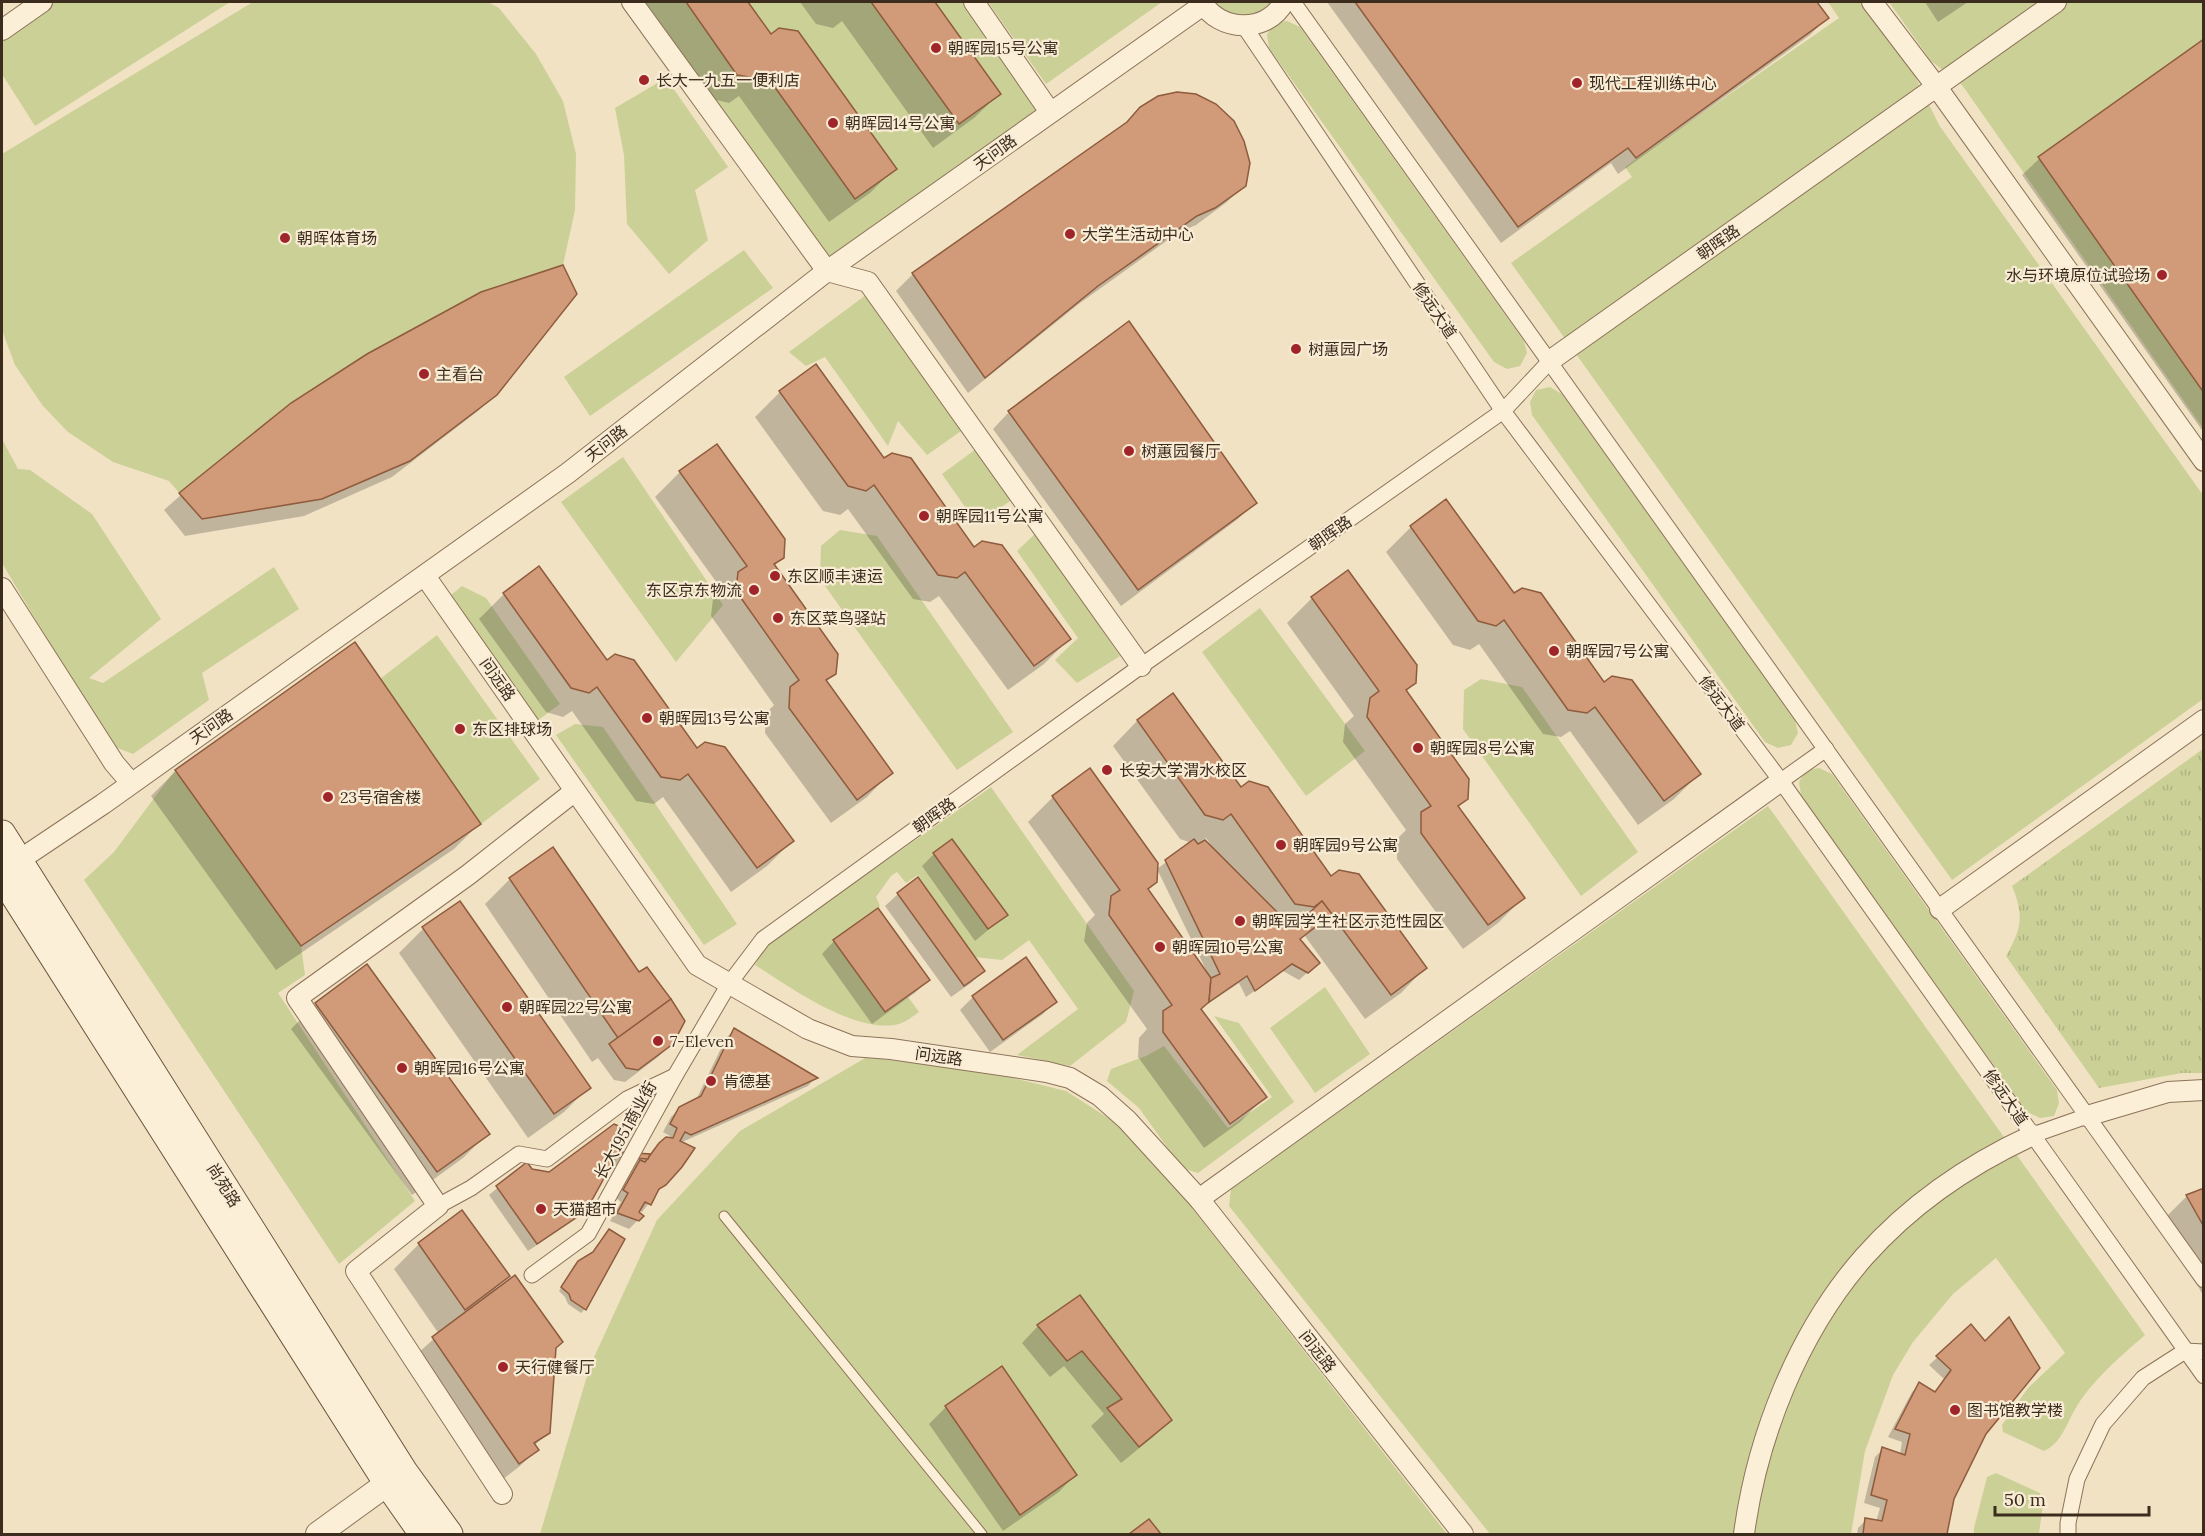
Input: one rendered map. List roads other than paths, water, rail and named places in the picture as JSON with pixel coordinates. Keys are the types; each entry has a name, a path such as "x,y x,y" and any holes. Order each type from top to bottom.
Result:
{"main road":[{"name":"尚苑路","path":"2,834 7,870 396,1478 423,1534"},
{"name":"尚苑路","path":"396,1478 449,1534"}],"street":[{"path":"2,30 42,2"},
{"path":"632,2 827,272 868,282 1141,666"},
{"path":"974,2 1050,112"},
{"path":"1203,3 1215,16 1228,24 1244,26 1271,17 1284,2"},
{"path":"1293,2 1551,360 2204,1280"},
{"path":"1872,2 1936,86 2204,461"},
{"name":"朝晖路","path":"729,984 763,939 1141,666 1503,411 1551,360 2056,2"},
{"name":"天问路","path":"7,870 568,473 827,272 1203,3"},
{"name":"修远大道","path":"1244,26 1503,411 1781,781 2204,1376"},
{"name":"问远路","path":"425,576 697,965 808,1029 852,1046 1047,1072 1070,1078 1100,1096 1127,1120 1199,1199 1463,1534"},
{"path":"2,588 114,763 131,783"},
{"path":"1940,909 2204,720"},
{"path":"1199,1199 1826,749"},
{"path":"438,1206 297,998 468,874 575,791"},
{"name":"长大1951商业街","path":"532,1275 588,1234 675,1076 729,984"},
{"path":"502,1494 356,1271 438,1206 471,1188 519,1154 547,1159 627,1099 675,1076"},
{"path":"1744,1534 1755,1475 1772,1418 1794,1365 1830,1303 1864,1257 1915,1208 1966,1171 2033,1135 2168,1092 2204,1090"},
{"path":"2068,1534 2068,1523 2078,1479 2103,1424 2143,1378 2185,1351 2204,1352"},
{"path":"318,1534 396,1478"}],"lane":[{"path":"724,1216 981,1534"}],"place":[{"name":"朝晖园15号公寓","path":"936,48"},
{"name":"长大一九五一便利店","path":"644,80"},
{"name":"现代工程训练中心","path":"1577,83"},
{"name":"朝晖园14号公寓","path":"833,123"},
{"name":"大学生活动中心","path":"1070,234"},
{"name":"朝晖体育场","path":"285,238"},
{"name":"水与环境原位试验场","path":"2162,275"},
{"name":"树蕙园广场","path":"1296,349"},
{"name":"主看台","path":"424,374"},
{"name":"树蕙园餐厅","path":"1129,451"},
{"name":"朝晖园11号公寓","path":"924,516"},
{"name":"东区顺丰速运","path":"775,576"},
{"name":"东区京东物流","path":"754,590"},
{"name":"东区菜鸟驿站","path":"778,618"},
{"name":"朝晖园7号公寓","path":"1554,651"},
{"name":"朝晖园13号公寓","path":"647,718"},
{"name":"东区排球场","path":"460,729"},
{"name":"朝晖园8号公寓","path":"1418,748"},
{"name":"长安大学渭水校区","path":"1107,770"},
{"name":"23号宿舍楼","path":"328,797"},
{"name":"朝晖园9号公寓","path":"1281,845"},
{"name":"朝晖园学生社区示范性园区","path":"1240,921"},
{"name":"朝晖园10号公寓","path":"1160,947"},
{"name":"朝晖园22号公寓","path":"507,1007"},
{"name":"7-Eleven","path":"658,1041"},
{"name":"朝晖园16号公寓","path":"402,1068"},
{"name":"肯德基","path":"711,1081"},
{"name":"天猫超市","path":"541,1209"},
{"name":"天行健餐厅","path":"503,1367"},
{"name":"图书馆教学楼","path":"1955,1410"}]}
